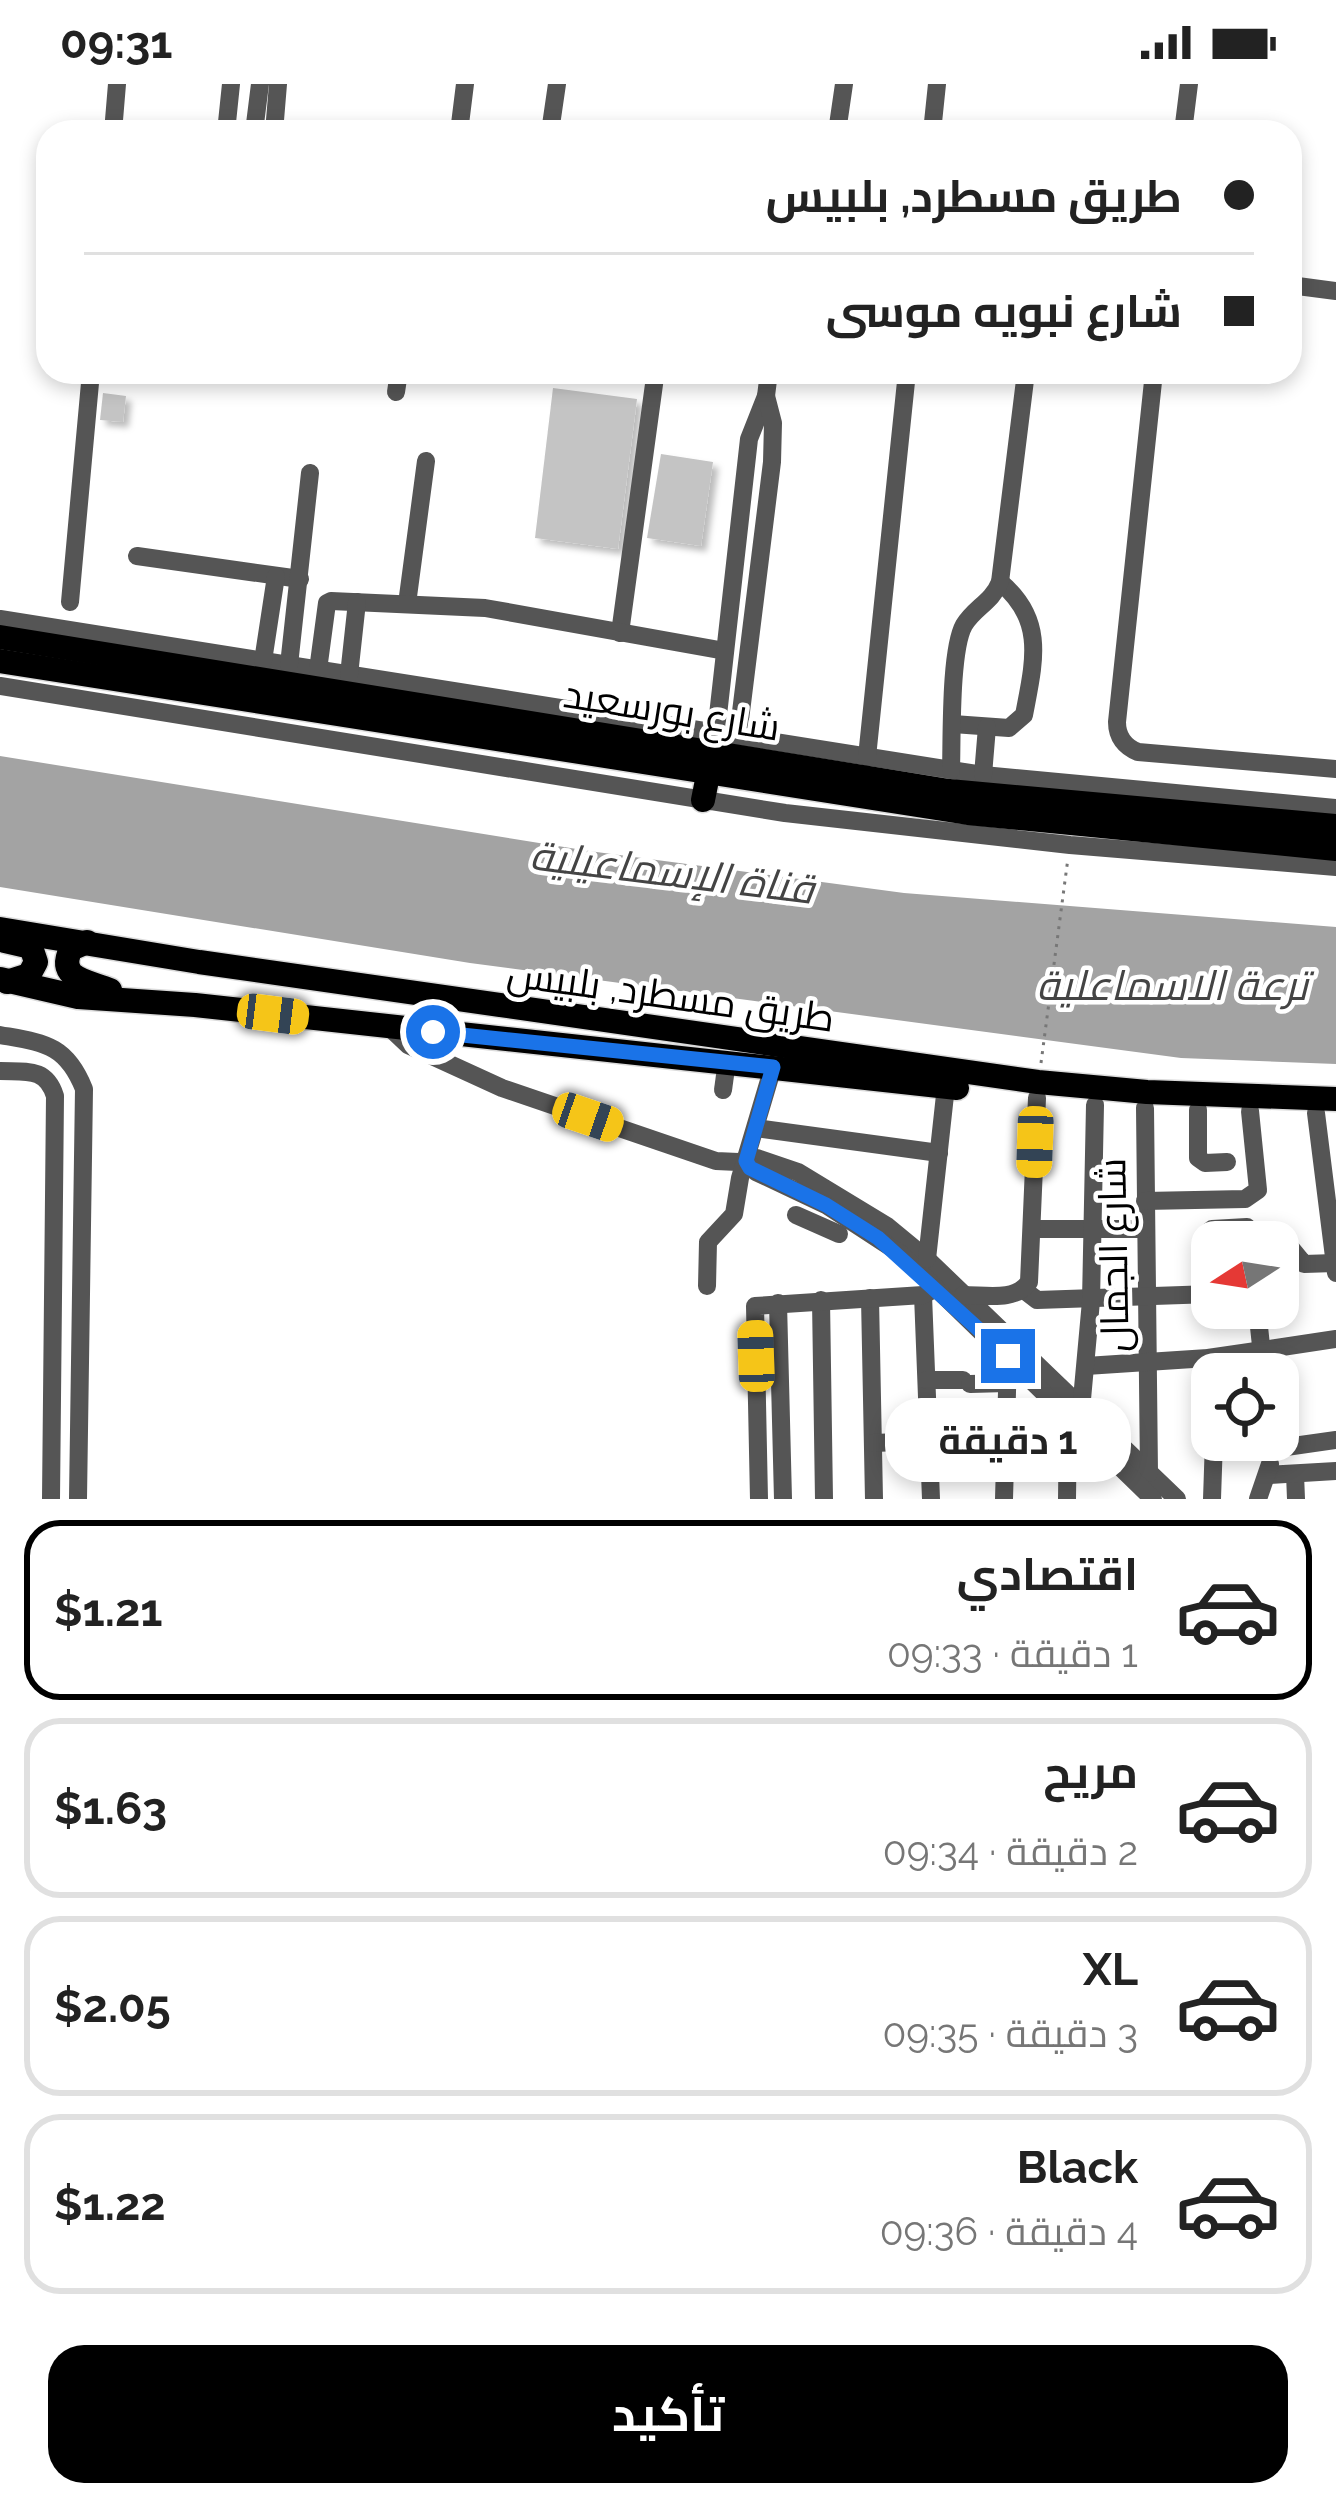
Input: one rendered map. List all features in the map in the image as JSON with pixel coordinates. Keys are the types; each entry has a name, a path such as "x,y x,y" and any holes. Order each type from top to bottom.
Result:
{"main road":[{"name":"شارع بورسعيد","path":"0,637 950,791 1336,826"},
{"name":"شارع بورسعيد","path":"0,661 968,813 1336,849"},
{"path":"703,800 710,770"},
{"name":"طريق مسطرد, بلبيس","path":"0,929 1038,1082 1329,1108"},
{"path":"0,940 24,944 34,954 29,975 4,981"},
{"path":"87,942 71,949 68,970 79,980 128,999"},
{"name":"طريق مسطرد, بلبيس","path":"4,981 78,997 727,1061 1095,1105 1250,1112 1329,1108"}],"street":[{"path":"114,120 117,84"},
{"path":"227,120 230,84"},
{"path":"256,120 260,84"},
{"path":"275,120 278,84"},
{"path":"460,120 465,84"},
{"path":"552,120 557,84"},
{"path":"840,120 844,84"},
{"path":"933,120 937,84"},
{"path":"1184,120 1189,84"},
{"path":"1302,287 1336,291"},
{"path":"70,602 90,384"},
{"path":"620,633 654,384"},
{"path":"716,733 749,439 768,384"},
{"path":"867,757 906,384"},
{"path":"951,770 959,634 971,615 994,596 1000,582 1025,384"},
{"path":"1153,384 1119,735 1138,752 1336,769"},
{"path":"738,736 772,462 773,423 766,396"},
{"path":"407,604 426,461"},
{"path":"289,665 310,473"},
{"path":"136,556 300,579"},
{"path":"262,661 276,575"},
{"path":"953,724 1009,728 1022,720 1034,635 1025,606 1000,582"},
{"path":"318,670 331,601 485,608 725,652"},
{"path":"349,675 357,602"},
{"path":"0,619 983,775 1336,808"},
{"path":"728,620 752,623"},
{"path":"0,686 784,813 1336,868"},
{"path":"983,775 987,727"},
{"path":"391,1028 408,1045 502,1088 716,1161 765,1159 798,1172 887,1226 963,1295 1153,1499"},
{"path":"0,1035 47,1044 64,1054 84,1089 78,1499"},
{"path":"723,1090 727,1061"},
{"path":"707,1286 708,1242 732,1218 773,1067"},
{"path":"0,1071 39,1073 50,1082 55,1096 51,1499"},
{"path":"927,1259 946,1086"},
{"path":"963,1295 1012,1295 1030,1282 1037,1098"},
{"path":"1067,1499 1067,1463 1086,1366 1091,1301 1095,1105"},
{"name":"شارع الجمال","path":"1145,1108 1149,1473"},
{"path":"1299,1258 1304,1264 1336,1268 1329,1108"},
{"path":"1198,1110 1200,1161 1227,1162"},
{"path":"1145,1201 1245,1199 1255,1194 1250,1112"},
{"path":"756,1128 939,1153"},
{"path":"746,1161 756,1172 826,1205 901,1254 930,1292 1177,1499"},
{"path":"817,1224 826,1205"},
{"path":"796,1215 839,1234"},
{"path":"1032,1228 1145,1229"},
{"path":"1024,1290 1037,1300 1191,1296"},
{"path":"759,1499 755,1306 930,1292"},
{"path":"930,1292 931,1499"},
{"path":"870,1298 874,1499"},
{"path":"820,1300 824,1499"},
{"path":"778,1303 783,1499"},
{"path":"1259,1329 1262,1351"},
{"path":"1247,1353 1336,1339"},
{"path":"1004,1499 1008,1356"},
{"path":"1086,1366 1191,1359"},
{"path":"927,1380 1007,1383"},
{"path":"966,1416 1006,1414"},
{"path":"1299,1442 1336,1440"},
{"path":"873,1443 929,1441"},
{"path":"1212,1499 1213,1461"},
{"path":"1258,1499 1270,1461"},
{"path":"930,1467 1067,1463"},
{"path":"1268,1475 1336,1471"},
{"path":"1294,1474 1296,1499"}],"path":[{"path":"1042,1057 1066,878"}],"water":[{"name":"ترعة الاسماعلية","path":"0,756 589,851 904,893 1336,927 1336,1064 1181,1058 470,963 0,887"}],"building":[{"path":"553,388 637,399 618,549 535,538"},
{"path":"103,393 126,396 123,422 100,420"},
{"path":"661,454 713,462 701,546 647,538"}],"route":[{"path":"433,1032 773,1067 746,1161 750,1168 826,1205 901,1254 1008,1356"}],"water label":[{"name":"قناة الإسماعيلية","path":"672,872"}]}
